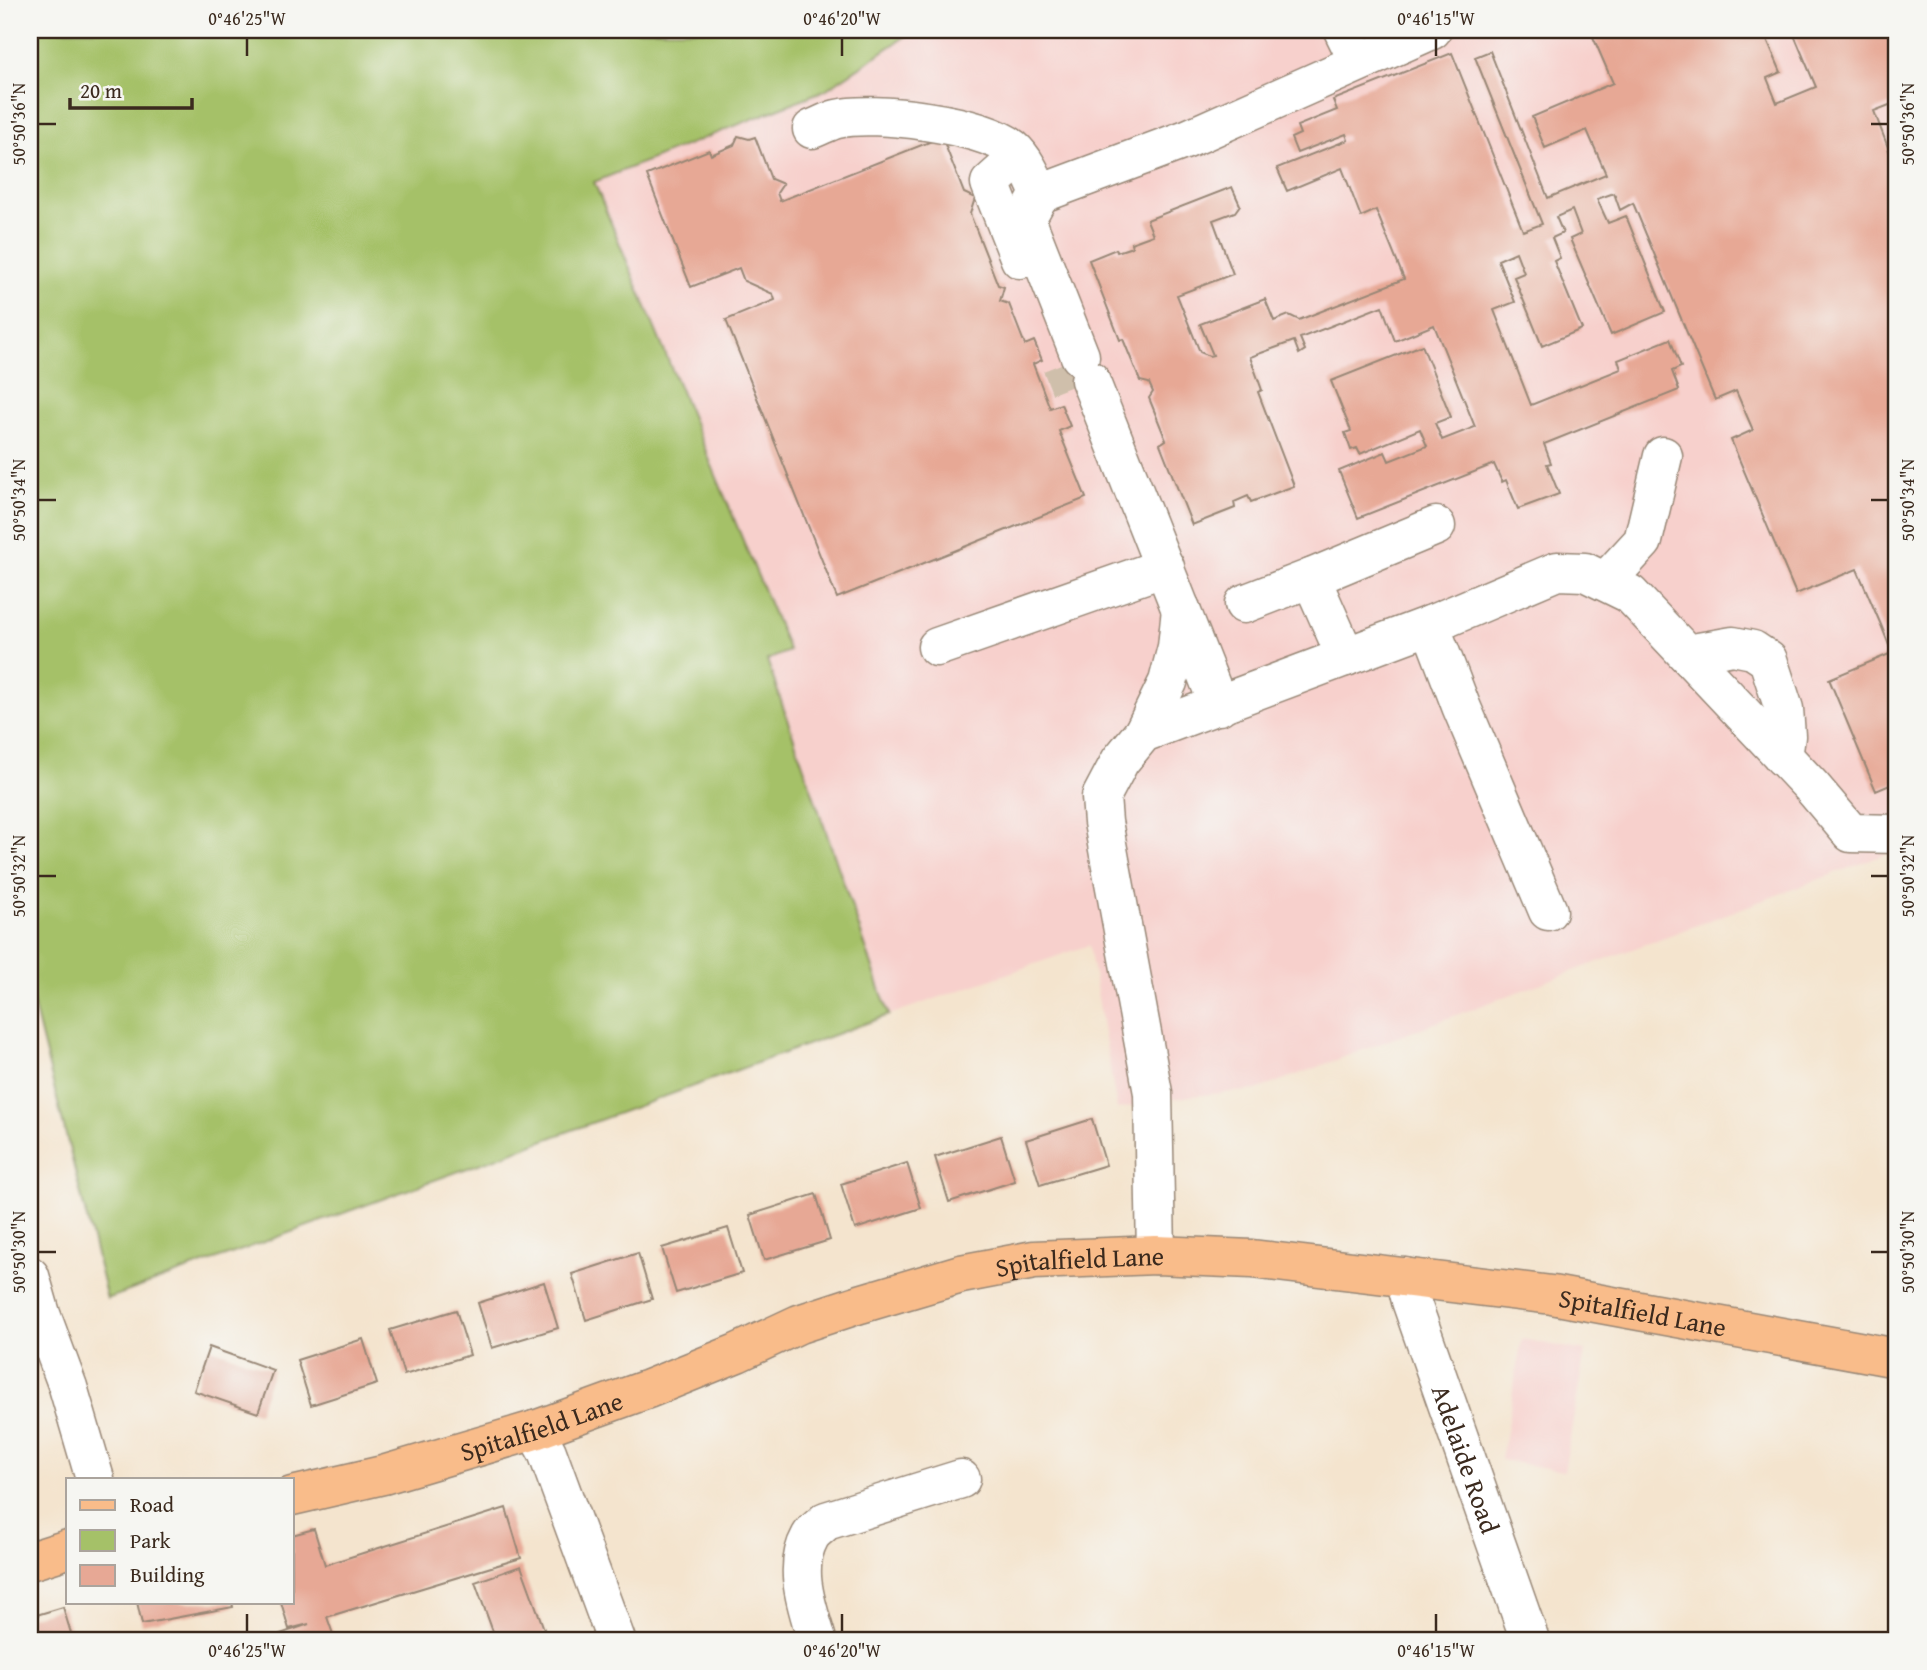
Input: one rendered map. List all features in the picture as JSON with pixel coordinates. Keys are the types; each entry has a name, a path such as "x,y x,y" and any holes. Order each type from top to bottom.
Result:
{"main road":[{"name":"Spitalfield Lane","path":"294,1496 383,1475 535,1430 649,1389 799,1324 961,1274 1034,1260 1156,1255 1252,1259 1552,1295 1897,1358"},
{"path":"30,1561 66,1550"}],"street":[{"path":"1219,706 1165,567 1138,548 1124,524 1026,219 1040,194 1187,139 1350,46 1432,30"},
{"path":"812,129 838,119 863,117 951,125 986,134 1013,149 1028,168 1040,194"},
{"path":"1019,158 990,183 1075,372"},
{"path":"1606,581 1643,541 1663,456"},
{"path":"1244,604 1436,526"},
{"path":"937,647 1165,567"},
{"path":"1143,733 1437,622 1557,571 1585,572 1630,594 1812,787 1851,833 1897,834"},
{"path":"1311,578 1346,657"},
{"path":"1156,1255 1153,1093 1102,822 1101,797 1120,761 1143,733 1168,682 1177,647 1181,607"},
{"path":"1437,622 1476,701"},
{"path":"1437,622 1461,706 1548,911"},
{"path":"1687,654 1733,646 1753,650 1768,660 1784,709 1786,736 1783,757"},
{"path":"30,1276 68,1387 95,1478"},
{"name":"Adelaide Road","path":"1405,1277 1411,1301 1530,1640"},
{"path":"535,1430 547,1452 616,1640"},
{"path":"817,1640 804,1596 802,1563 810,1536 826,1521 961,1479"}],"shaded area":[{"path":"30,30 1897,30 1897,850 1256,1090 1190,1096 1117,1109 1089,945 889,1015 42,1044 30,991"},
{"path":"1522,1339 1585,1351 1564,1471 1501,1460"}],"green space":[{"path":"30,30 915,30 825,90 594,182 789,651 767,660 889,1015 107,1299 30,991"}],"building":[{"path":"1590,30 1763,30 1781,72 1767,78 1777,103 1816,87 1792,30 1897,30 1897,102 1874,111 1897,171 1897,782 1876,791 1829,679 1892,653 1881,625 1857,569 1796,594 1731,440 1753,430 1736,391 1715,400 1633,203 1620,210 1614,193 1597,199 1608,223 1626,216 1665,312 1611,335 1570,239 1581,234 1572,210 1556,217 1563,233 1552,238 1560,258 1554,261 1582,329 1542,346 1514,277 1524,273 1516,252 1498,260 1515,302 1494,310 1531,405 1621,369 1618,360 1670,339 1681,367 1672,371 1679,390 1544,444 1551,463 1547,464 1559,494 1518,509 1506,480 1502,482 1494,464 1358,518 1339,471 1385,452 1389,461 1427,446 1420,429 1360,454 1357,448 1351,450 1345,433 1351,431 1331,381 1422,345 1451,417 1435,423 1442,440 1475,427 1434,325 1395,341 1382,306 1300,338 1305,350 1299,354 1294,341 1250,357 1262,390 1258,392 1294,486 1251,502 1248,496 1234,502 1235,508 1192,525 1160,444 1166,440 1149,398 1153,392 1149,383 1140,381 1123,339 1120,340 1089,260 1116,249 1117,252 1132,247 1131,243 1153,235 1147,220 1232,187 1240,205 1235,212 1213,220 1233,274 1177,295 1200,352 1209,356 1213,355 1200,324 1265,299 1274,321 1289,315 1299,320 1404,279 1376,210 1361,217 1342,168 1287,191 1277,168 1348,140 1346,134 1297,153 1291,138 1300,134 1297,126 1337,110 1333,100 1452,53 1523,231 1542,224 1475,57 1490,51 1548,198 1606,174 1587,130 1545,148 1532,117 1613,83"},
{"path":"738,136 749,139 755,137 771,179 783,184 777,193 780,201 942,137 964,193 975,198 970,214 998,285 1004,287 1000,301 1009,304 1025,345 1034,341 1042,360 1033,364 1050,408 1061,404 1070,426 1059,431 1086,498 837,598 726,320 775,300 773,294 744,281 739,268 691,287 647,175 709,150 711,155 734,145"},
{"path":"1092,1119 1106,1165 1040,1185 1026,1140"},
{"path":"1001,1136 1015,1181 949,1202 935,1157"},
{"path":"907,1163 921,1208 855,1229 841,1184"},
{"path":"816,1194 830,1240 764,1260 750,1215"},
{"path":"728,1228 742,1273 676,1293 662,1248"},
{"path":"638,1253 652,1299 586,1320 572,1274"},
{"path":"544,1282 558,1328 492,1348 478,1303"},
{"path":"456,1310 470,1355 404,1375 390,1330"},
{"path":"363,1339 377,1384 311,1405 297,1360"},
{"path":"209,1347 273,1370 258,1413 194,1391"},
{"path":"506,1508 521,1558 327,1617 335,1640 282,1640 280,1634 309,1624 289,1629 282,1604 294,1604 294,1534 314,1529 325,1565"},
{"path":"521,1566 548,1640 496,1640 475,1582"},
{"path":"137,1604 232,1604 233,1607 142,1624"},
{"path":"63,1607 73,1640 30,1640 30,1617"}],"tunnel":[{"path":"1061,364 1070,387"}]}
